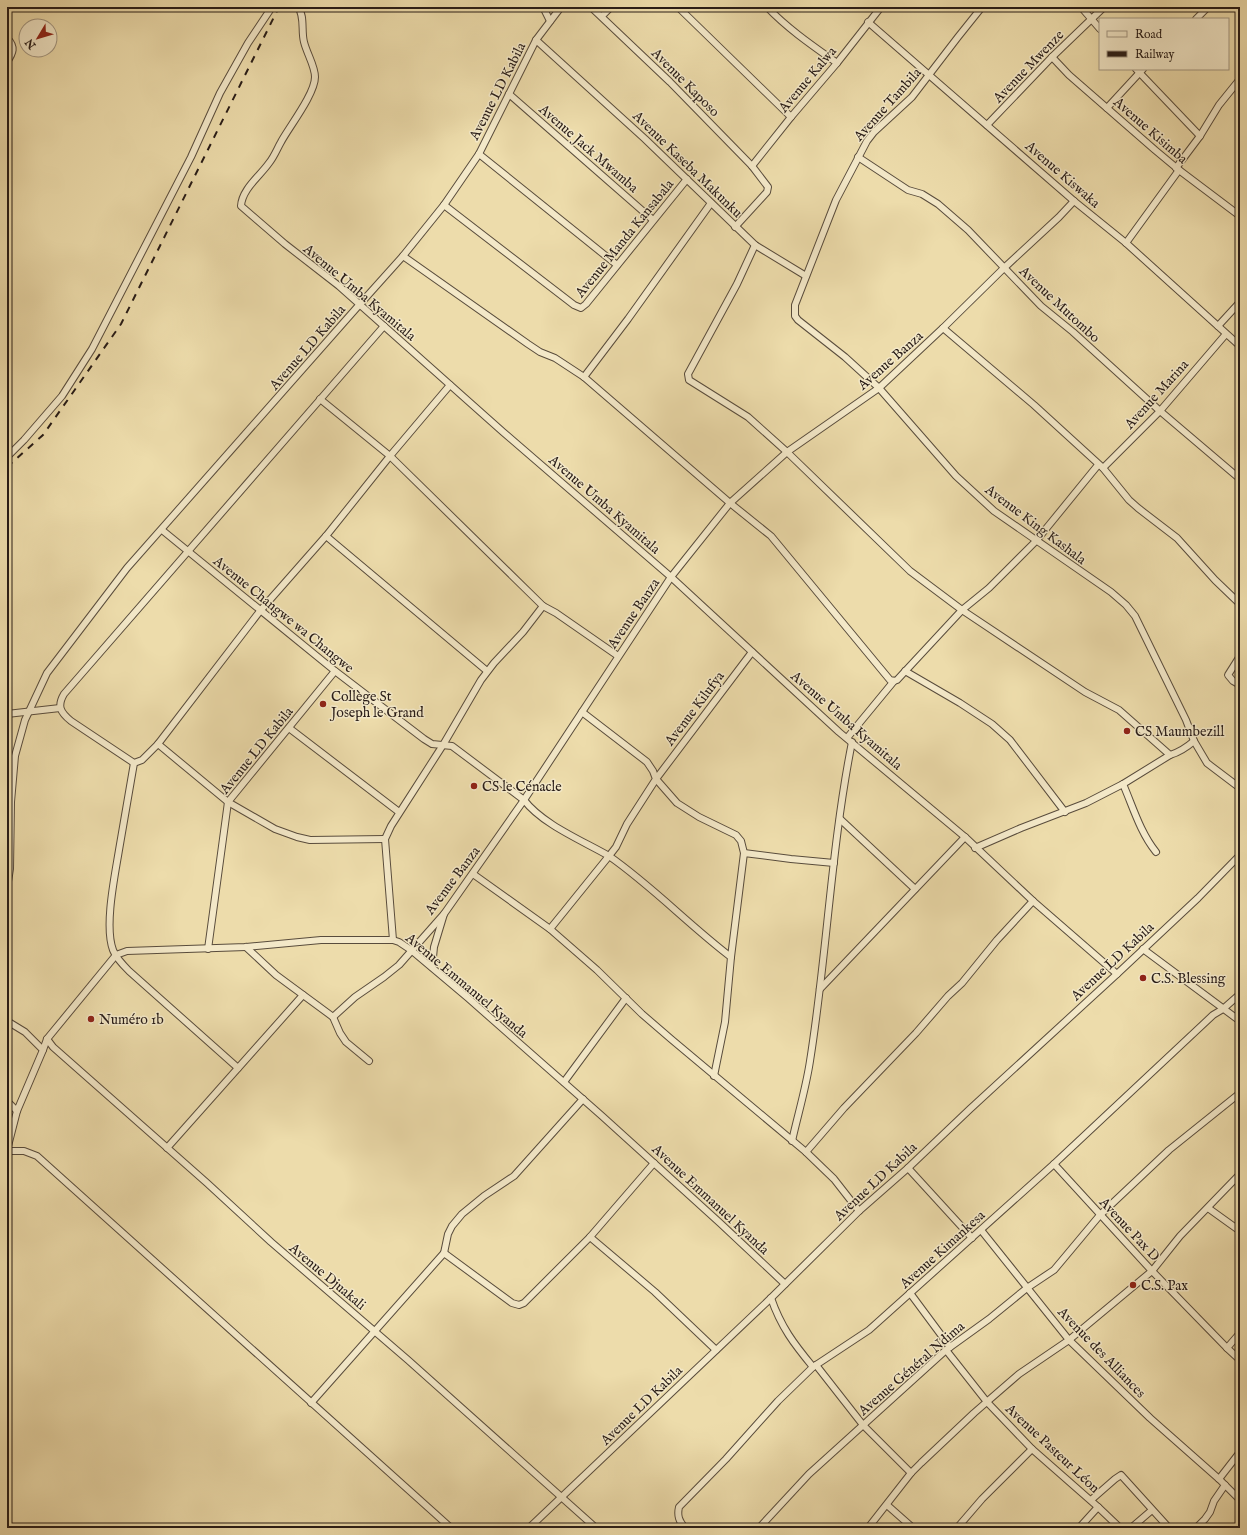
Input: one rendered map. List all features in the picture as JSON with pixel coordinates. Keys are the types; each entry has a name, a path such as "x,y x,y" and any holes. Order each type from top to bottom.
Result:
{"street":[{"path":"7,457 24,440 62,396 92,348 191,157 220,93 248,43 272,7"},
{"name":"Avenue Umba Kyamitala","path":"298,7 302,12 304,41 314,70 315,79 303,108 296,116 268,164 245,193 241,206 284,244 360,304 450,385 672,577 849,740 964,837 1033,901 1117,974"},
{"path":"543,7 550,21"},
{"name":"Avenue LD Kabila","path":"7,888 10,869 11,802 15,756 20,733 25,720 47,673 127,568 403,256 444,205 479,154 536,40 561,7"},
{"name":"Avenue Kaposo","path":"591,7 670,82 752,166 768,190 735,227"},
{"path":"602,16 611,7"},
{"path":"678,7 791,117"},
{"path":"767,7 803,39 837,63"},
{"name":"Avenue Kalwa","path":"752,166 837,63 880,7"},
{"name":"Avenue Tambila","path":"795,316 795,305 836,200 858,157 874,132 900,109 929,75 982,7"},
{"path":"1082,7 1099,28"},
{"name":"Avenue Mwenze","path":"987,125 1052,56 1104,7"},
{"path":"1197,18 1208,7"},
{"name":"Avenue Kiswaka","path":"868,22 1074,201 1126,243 1240,346"},
{"path":"7,38 13,45 14,50 7,62"},
{"name":"Avenue Kaseba Makunku","path":"536,40 687,179 755,245 806,276"},
{"name":"Avenue Kisimba","path":"1052,56 1069,75 1178,169 1240,216"},
{"path":"1107,108 1139,70 1200,136"},
{"path":"1126,243 1178,169 1219,105 1240,79"},
{"name":"Avenue Jack Mwamba","path":"509,94 653,220"},
{"path":"479,154 617,265"},
{"name":"Avenue Mutombo","path":"858,157 908,190 922,194 938,204 968,230 1040,306 1073,332 1160,411 1240,479"},
{"name":"Avenue Manda Kansabala","path":"444,205 578,308 584,307 687,179"},
{"name":"Avenue Banza","path":"333,1017 355,997 399,965 444,914 524,800 618,656 672,577 730,503 787,452 879,388 1004,268 1060,217 1074,201"},
{"path":"584,377 628,319 711,203"},
{"path":"755,245 737,284 689,371 688,378 692,383 748,417 787,452 910,571 962,610 1085,692 1119,710 1170,755"},
{"path":"403,256 528,344 540,352 555,358 584,377 730,503 771,536 890,680 894,681"},
{"path":"1218,326 1240,302"},
{"name":"Avenue King Kashala","path":"795,316 801,323 845,357 879,388 956,476 994,510 1036,541 1111,592 1126,605 1134,616 1186,720 1194,741 1207,763 1240,788"},
{"path":"134,763 64,715 60,708 60,701 64,694 384,326"},
{"path":"943,328 1028,400 1101,467 1129,500 1177,538 1215,580 1240,604"},
{"name":"Avenue Marina","path":"849,740 894,681 962,610 989,588 1036,541 1101,467 1160,411 1226,334"},
{"path":"134,763 142,760 158,744 260,611 326,536 390,456 450,385"},
{"path":"320,399 390,456 543,606 556,613 618,656"},
{"path":"162,530 187,551"},
{"path":"326,536 487,672"},
{"name":"Avenue Changwe wa Changwe","path":"187,551 335,671 424,739 432,744 452,746 524,800 531,809 544,819 609,856 731,957"},
{"path":"393,940 385,839 399,812 443,745 468,700 487,672 523,632 543,606"},
{"name":"Avenue Kilufya","path":"550,929 609,856 656,779 752,652"},
{"path":"1240,656 1228,675 1233,681 1240,685"},
{"name":"Avenue LD Kabila","path":"208,949 228,802 335,671"},
{"path":"904,671 960,703 992,724 1010,740 1065,812"},
{"path":"7,714 60,708"},
{"path":"582,712 647,762 656,779 677,803 699,818 726,829 736,835 741,841 744,853 731,957 725,1022 714,1076"},
{"path":"289,728 399,812"},
{"path":"792,1141 809,1069 820,990 849,740"},
{"path":"975,848 1021,828 1086,803 1123,784 1170,755 1178,753 1194,741"},
{"path":"158,744 228,802 275,829 298,838 310,840 385,839"},
{"path":"134,763 113,886 110,914 113,949 129,971 238,1068"},
{"path":"1123,784 1142,831 1156,852"},
{"path":"840,819 915,889"},
{"path":"820,990 964,837"},
{"path":"744,853 791,859 834,862"},
{"name":"Avenue LD Kabila","path":"529,1528 771,1298 859,1211 908,1168 970,1108 1117,974 1198,898 1240,855"},
{"path":"473,874 550,929 671,1039 806,1152 834,1180 859,1211"},
{"path":"806,1152 844,1108 934,1014 948,996 962,983 997,940 1033,901"},
{"path":"432,967 432,954 444,914"},
{"name":"Avenue Emmanuel Kyanda","path":"116,955 127,950 208,949 321,940 393,940 403,944 432,967 564,1082 785,1284"},
{"path":"246,947 276,975 333,1017 346,1042 370,1061"},
{"path":"1143,949 1240,1022"},
{"path":"116,955 47,1039 17,1111 7,1150 24,1151 37,1156 451,1528"},
{"name":"Avenue Kimankesa","path":"685,1528 678,1519 679,1507 726,1459 778,1401 815,1366 869,1330 1054,1164 1209,1019 1223,1010 1240,994"},
{"path":"167,1148 303,995"},
{"path":"564,1082 626,998"},
{"path":"7,1021 25,1032 43,1050"},
{"name":"Avenue Djuakali","path":"47,1039 53,1047 271,1242 374,1331 596,1528"},
{"name":"Avenue Général Ndima","path":"759,1528 809,1474 948,1348 989,1319 1027,1288 1054,1270 1100,1215 1169,1150 1240,1093"},
{"path":"311,1403 444,1253 448,1234 452,1226 462,1214 484,1196 514,1176 583,1099"},
{"path":"7,1101 17,1111"},
{"path":"444,1253 512,1303 519,1305 524,1303 530,1299 590,1237 654,1163"},
{"name":"Avenue Pax D","path":"1054,1164 1152,1271 1240,1360"},
{"path":"908,1168 972,1238"},
{"path":"868,1528 911,1473 1019,1374 1069,1340 1152,1271 1180,1236 1240,1174"},
{"path":"1208,1208 1240,1231"},
{"name":"Avenue des Alliances","path":"981,1230 1069,1340 1145,1413 1219,1479 1240,1500"},
{"path":"590,1237 655,1292 716,1350"},
{"name":"Avenue Pasteur Léon","path":"910,1293 987,1402 1032,1449 1091,1500 1120,1528"},
{"path":"771,1298 781,1325 793,1343 815,1366 863,1425 911,1473"},
{"path":"1227,1348 1240,1333"},
{"path":"957,1528 982,1499 1032,1449"},
{"path":"1219,1479 1240,1452"},
{"path":"1091,1500 1120,1475 1169,1528"},
{"path":"1196,1528 1210,1512 1214,1501 1225,1485"},
{"path":"887,1505 913,1528"},
{"path":"1079,1528 1098,1507"},
{"path":"1131,1528 1152,1510"}],"railway":[{"path":"7,467 43,435 121,324 279,7"}],"place":[{"name":"Collège St Joseph le Grand","path":"323,704"},
{"name":"CS Maumbezill","path":"1127,731"},
{"name":"CS le Cénacle","path":"474,786"},
{"name":"C.S. Blessing","path":"1143,978"},
{"name":"Numéro 1b","path":"91,1019"},
{"name":"C.S. Pax","path":"1133,1285"}]}
